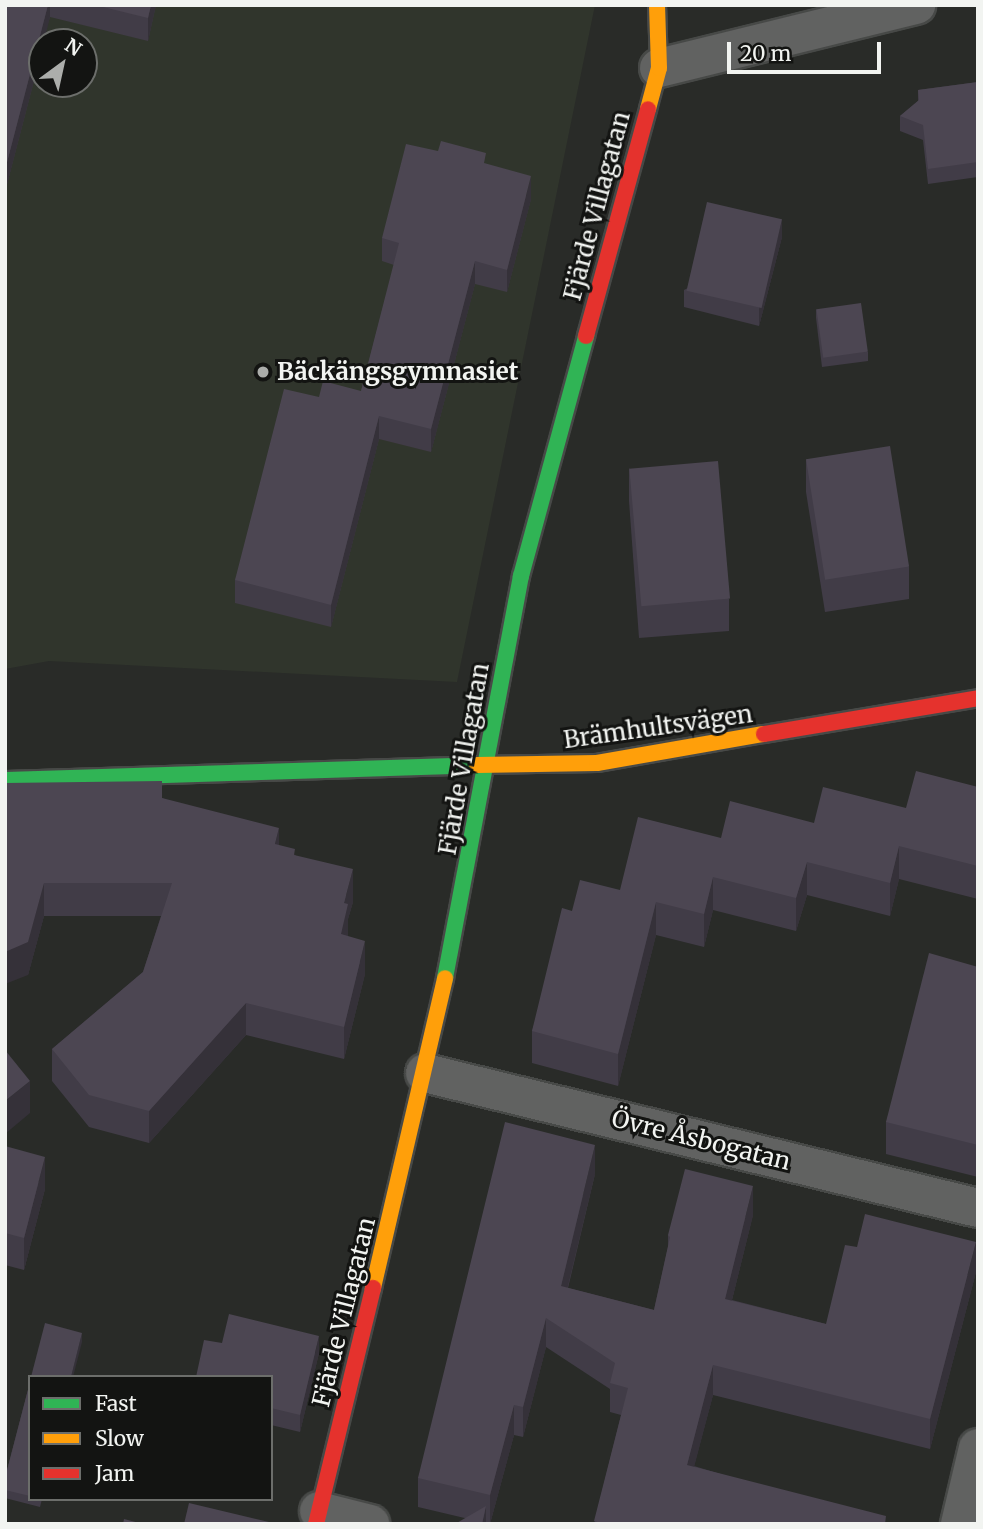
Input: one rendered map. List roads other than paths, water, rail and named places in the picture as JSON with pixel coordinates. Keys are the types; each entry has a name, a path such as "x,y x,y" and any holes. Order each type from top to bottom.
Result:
{"street":[{"name":"Fjärde Villagatan","path":"318,1517 425,1073 471,852 484,765 521,576 659,68 657,5"},
{"path":"659,68 916,5"},
{"name":"Brämhultsvägen","path":"5,780 597,762 978,698"},
{"name":"Övre Åsbogatan","path":"425,1073 978,1208"},
{"path":"960,1524 978,1448"},
{"path":"318,1517 370,1524"}],"place":[{"name":"Bäckängsgymnasiet","path":"263,372"}]}
